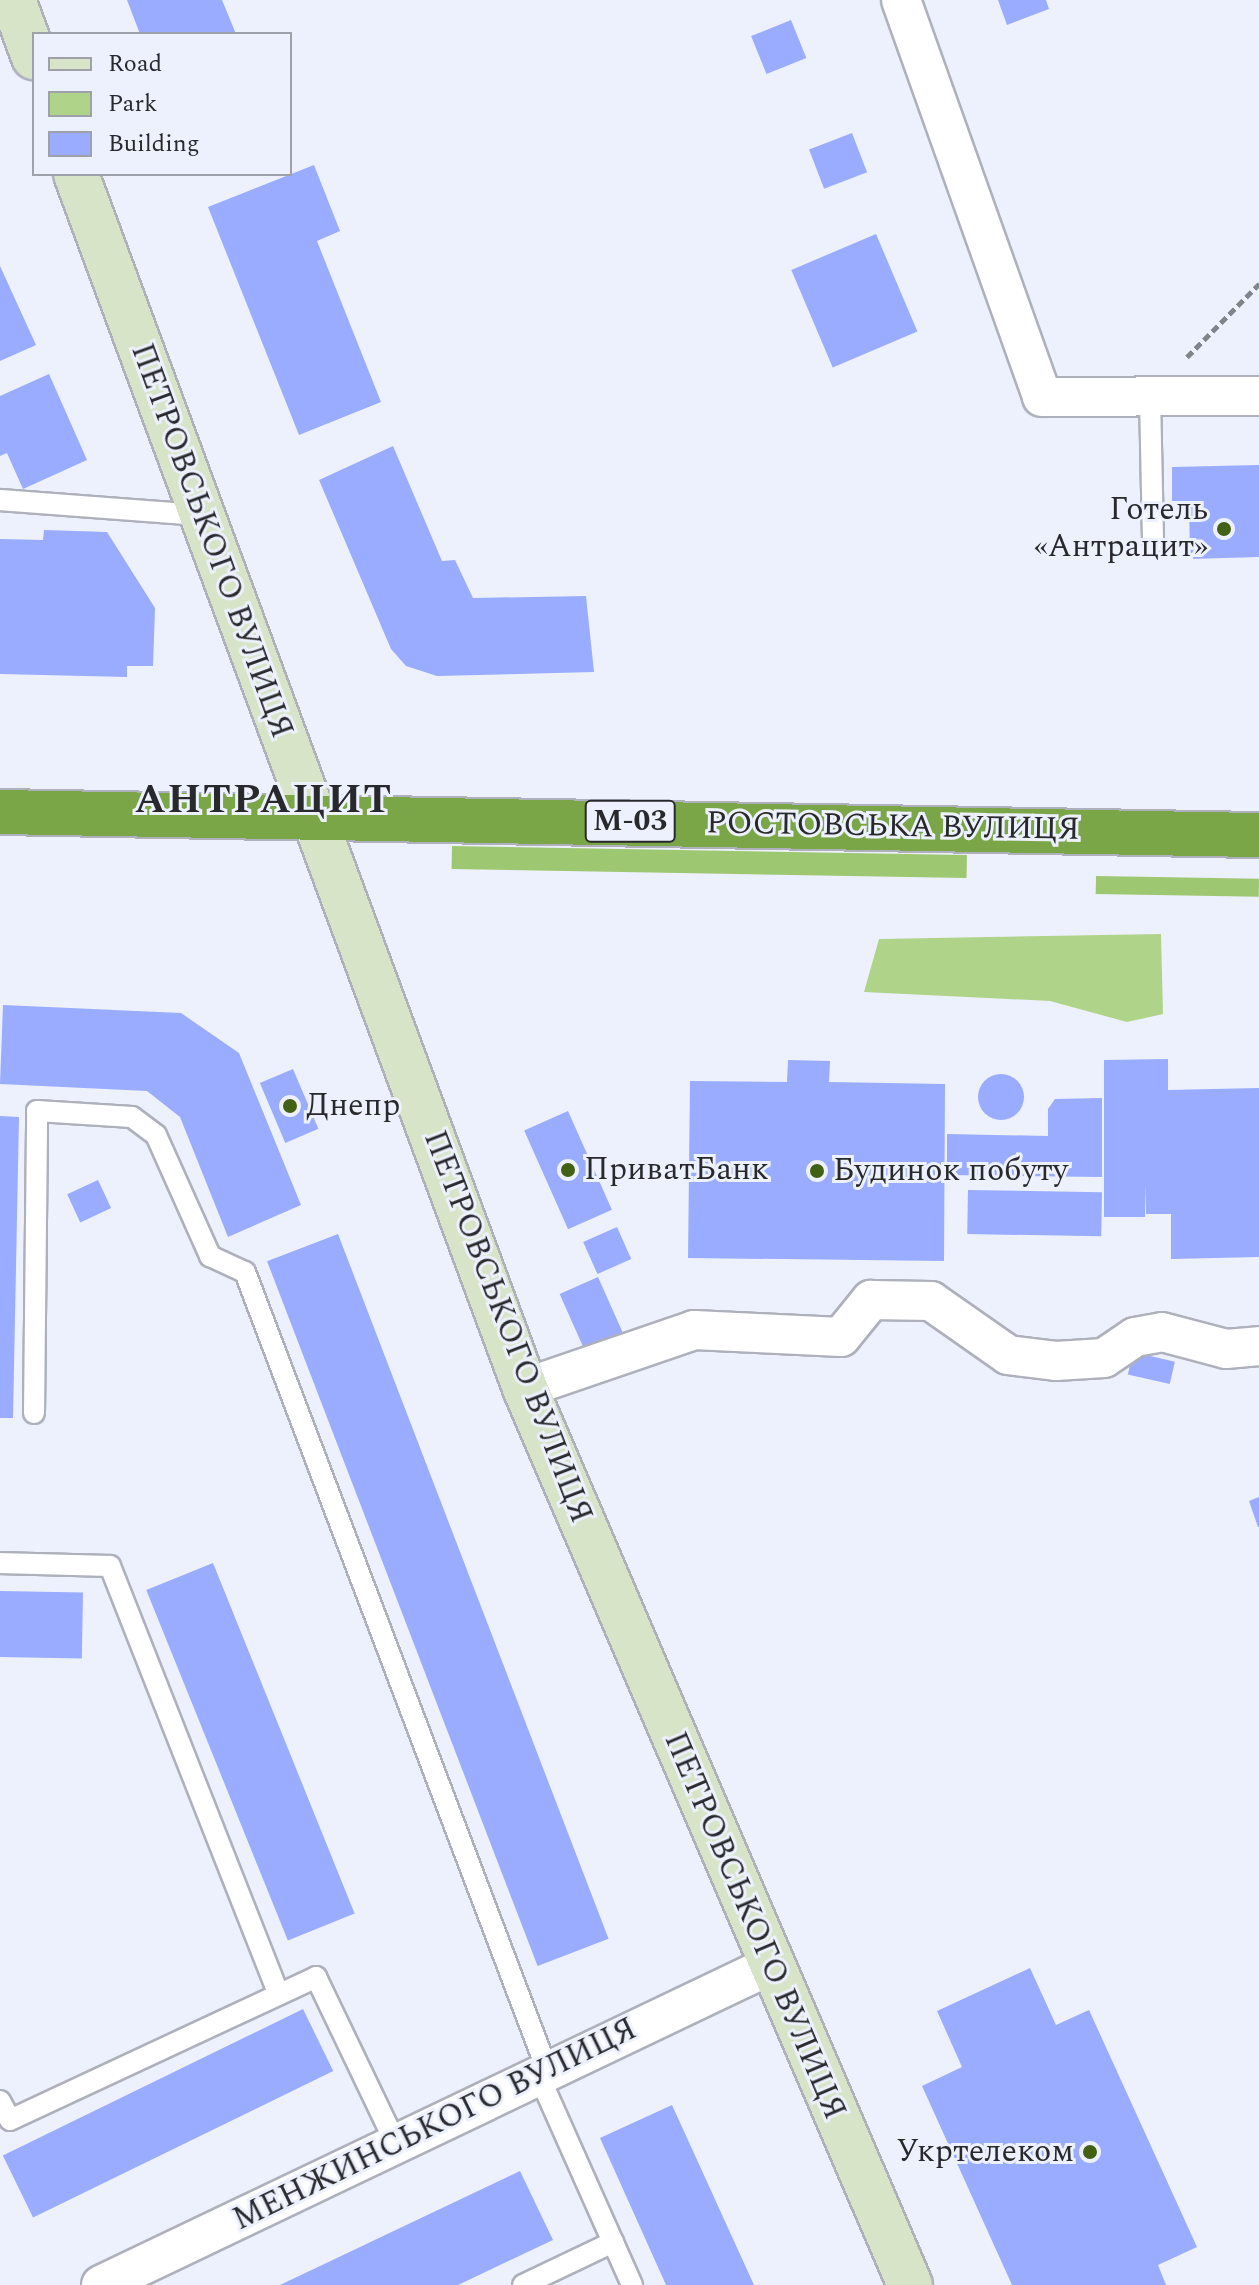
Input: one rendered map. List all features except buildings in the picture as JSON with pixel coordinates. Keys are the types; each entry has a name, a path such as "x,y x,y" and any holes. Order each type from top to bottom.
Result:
{"highway":[{"name":"РОСТОВСЬКА ВУЛИЦЯ","path":"0,812 312,814 1259,835"}],"street":[{"path":"13,0 32,52"},
{"path":"901,0 1042,397 1259,396"},
{"name":"ПЕТРОВСЬКОГО ВУЛИЦЯ","path":"77,176 199,515 525,1388 769,1966 910,2285"},
{"path":"525,1388 694,1330 841,1337 871,1300 931,1301 1008,1355 1056,1361 1104,1358 1135,1337 1162,1332 1226,1349 1259,1346"},
{"name":"МЕНЖИНСЬКОГО ВУЛИЦЯ","path":"110,2283 769,1966"}],"lane":[{"path":"1150,396 1153,543"},
{"path":"0,500 199,515"},
{"path":"34,1413 37,1111 132,1117 156,1135 210,1256 245,1272 543,2074 632,2285"},
{"path":"0,1563 110,1566 279,1994"},
{"path":"0,2101 10,2120 316,1977 396,2144"},
{"path":"523,2285 613,2242"}],"path":[{"path":"1150,396 1259,284"}],"green space":[{"path":"452,846 967,855 967,878 452,869"},
{"path":"1096,876 1259,879 1259,897 1096,894"},
{"path":"1161,934 1163,1014 1127,1022 1050,1001 864,992 879,939"}],"place":[{"name":"Готель «Антрацит»","path":"1224,529"},
{"name":"Днепр","path":"290,1106"},
{"name":"ПриватБанк","path":"568,1170"},
{"name":"Будинок побуту","path":"817,1171"},
{"name":"Укртелеком","path":"1090,2152"}],"district":[{"name":"АНТРАЦИТ","path":"264,801"}]}
